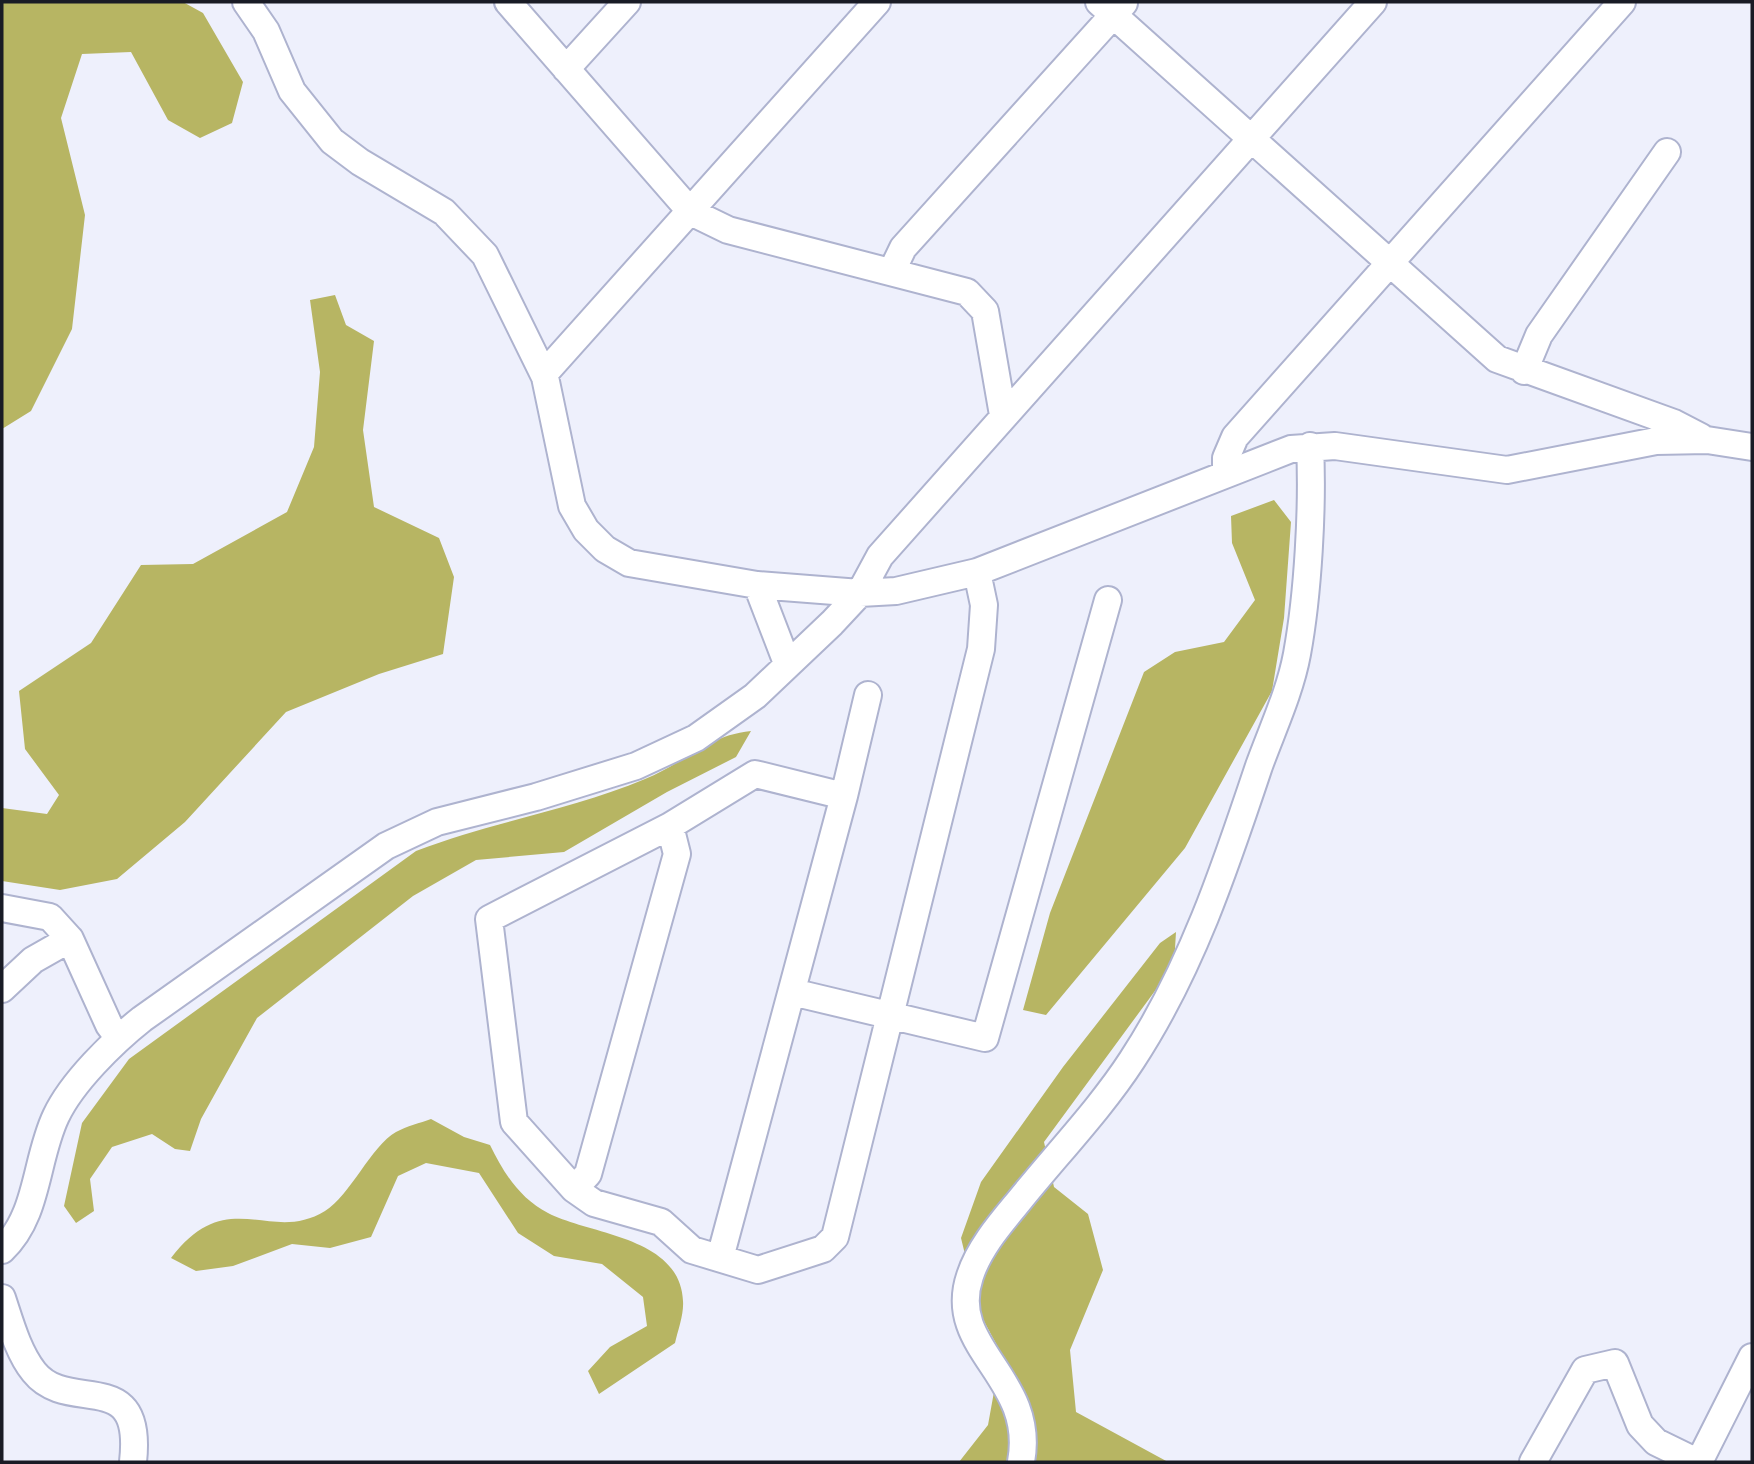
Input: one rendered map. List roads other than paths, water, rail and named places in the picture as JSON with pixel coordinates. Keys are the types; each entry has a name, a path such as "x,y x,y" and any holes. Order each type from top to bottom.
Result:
{"street":[{"path":"246,2 266,31 292,91 332,141 360,162 444,212 485,256 544,374 552,400 564,480 572,506 586,530 605,549 629,562 656,569 757,585 860,593 896,591 977,572 1226,472 1292,449 1335,446 1507,470 1656,441 1707,440 1752,446"},
{"path":"508,2 691,212 728,230 967,292 985,311 1003,415"},
{"path":"566,69 626,2"},
{"path":"544,374 877,2"},
{"path":"2,1250 16,1236 33,1196 41,1154 57,1114 118,1037 386,846 437,822 536,797 636,766 696,738 755,696 860,593 880,556 1373,2"},
{"path":"1226,472 1226,458 1235,437 1622,2"},
{"path":"892,271 903,248 1113,6 1250,138 1497,359 1524,371 1674,423 1707,440"},
{"path":"1524,371 1539,335 1667,152"},
{"path":"1021,1462 1026,1440 1018,1407 969,1329 964,1303 970,1275 992,1234 1131,1063 1171,995 1217,890 1297,656 1311,477 1310,446"},
{"path":"844,796 755,774 670,826 489,919 514,1122 573,1189 594,1203 661,1222 692,1250 758,1270 823,1249 835,1237 981,649 984,605 977,572"},
{"path":"757,585 787,663"},
{"path":"792,992 985,1038 1108,600"},
{"path":"720,1258 844,796 868,695"},
{"path":"573,1189 588,1174 677,854 670,826"},
{"path":"2,908 50,918 70,939 109,1025 118,1037"},
{"path":"2,989 33,960 70,939"},
{"path":"2,1298 14,1334 34,1373 54,1387 110,1398 123,1407 135,1437 133,1462"},
{"path":"1532,1462 1585,1370 1615,1363 1640,1425 1656,1441 1698,1462 1752,1357"}]}
